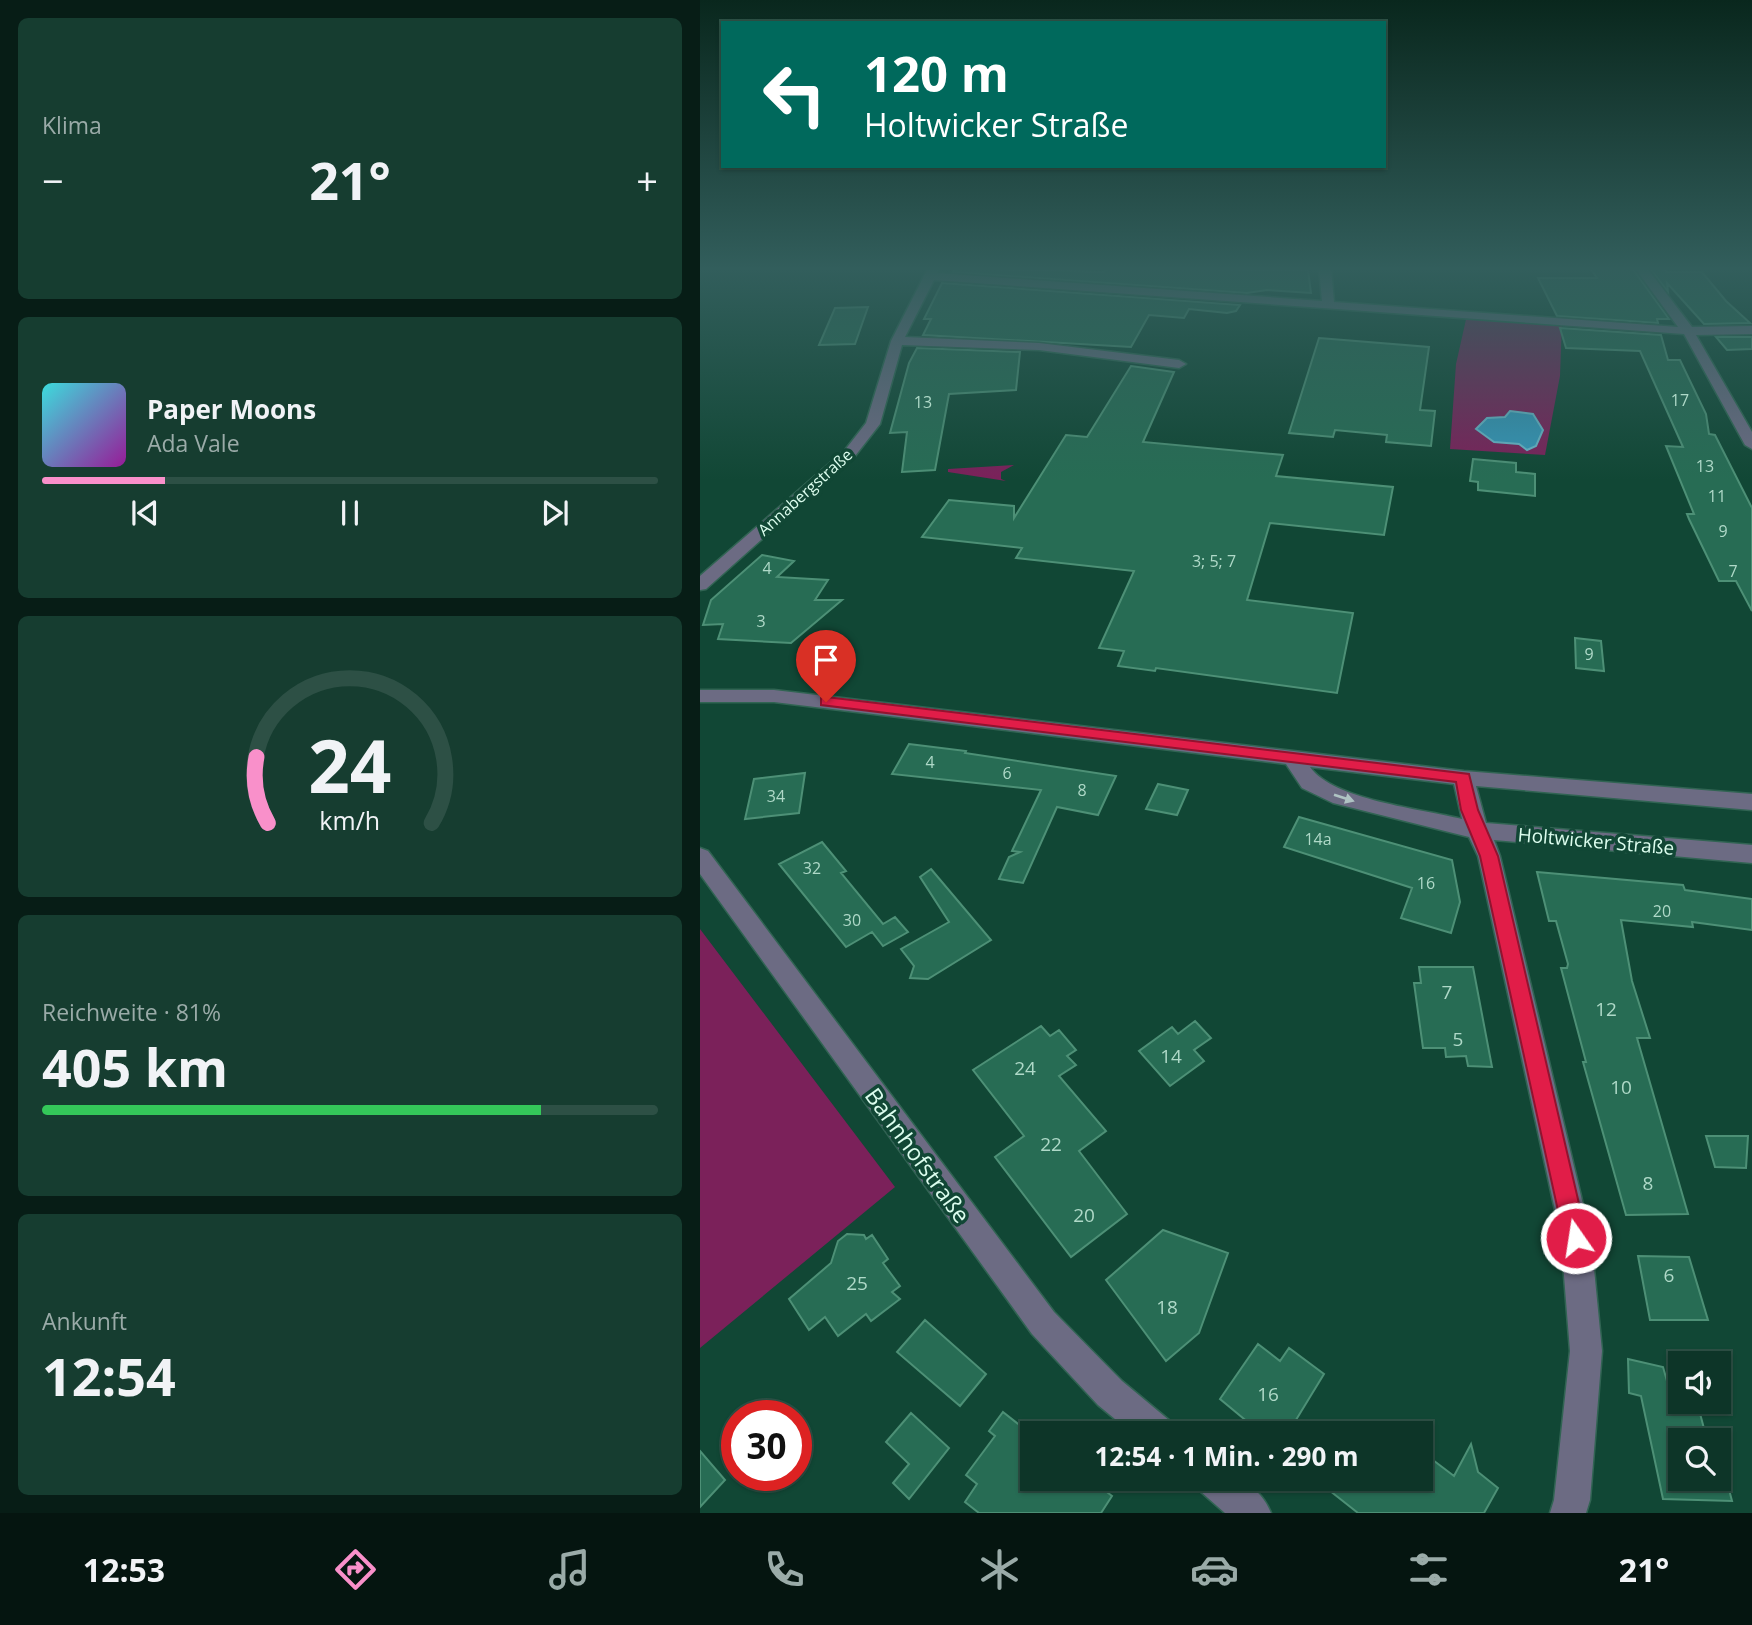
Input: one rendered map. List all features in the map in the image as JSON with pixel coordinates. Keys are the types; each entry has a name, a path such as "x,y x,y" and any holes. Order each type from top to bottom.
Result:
{"street":[{"path":"1692,339 1752,445"},
{"path":"897,341 947,340 1126,355 1179,364"},
{"name":"Annabergstraße","path":"700,585 850,453 873,424 897,341"},
{"path":"700,696 774,696 1464,778 1752,802"},
{"name":"Holtwicker Straße","path":"1292,757 1310,783 1341,798 1479,831 1752,854"},
{"path":"1464,778 1469,810 1489,856 1576,1238 1586,1351 1572,1500 1567,1513"},
{"name":"Bahnhofstraße","path":"700,857 1042,1323 1110,1393 1144,1421"},
{"path":"1226,1491 1253,1513"}],"shaded area":[{"path":"1462,339 1561,339 1560,376 1545,455 1450,449 1456,364"},
{"path":"1014,465 1001,472 1001,479 1006,481 948,472 948,469"},
{"path":"700,929 895,1187 700,1348"}],"water":[{"path":"1510,411 1533,414 1543,430 1536,446 1527,450 1519,444 1494,442 1476,429 1487,418 1505,417"}],"building":[{"path":"822,339 857,339 855,344 819,345"},
{"path":"986,339 1136,339 1131,347"},
{"path":"1319,339 1429,347 1420,410 1435,411 1431,446 1386,442 1387,435 1335,430 1333,437 1289,433"},
{"path":"1563,339 1662,339 1668,360 1680,360 1706,414 1709,434 1715,435 1752,508 1752,611 1736,581 1719,581 1689,519 1687,514 1694,514 1666,446 1683,447 1640,351 1566,348"},
{"path":"1717,339 1752,339 1752,349 1727,350"},
{"path":"917,348 1020,352 1016,390 949,394 935,470 902,472 907,432 890,433 909,363"},
{"path":"1131,366 1174,372 1143,442 1283,455 1276,476 1393,487 1384,535 1270,523 1247,600 1353,613 1337,693 1156,668 1155,671 1118,666 1124,651 1099,648 1134,571 1016,558 1022,548 922,537 949,500 1014,506 1014,518 1066,435 1087,437"},
{"path":"1473,459 1516,463 1516,472 1535,474 1535,496 1478,490 1478,482 1470,481"},
{"path":"762,555 794,561 777,577 828,580 815,600 842,600 791,643 718,639 723,624 703,625 711,600"},
{"path":"1575,638 1601,641 1604,671 1576,668"},
{"path":"909,744 1116,776 1098,815 1057,807 1023,883 999,879 1009,857 1020,852 1012,851 1041,790 892,774"},
{"path":"805,773 799,813 745,819 754,779"},
{"path":"1158,784 1188,790 1177,815 1146,809"},
{"path":"1299,817 1452,860 1460,902 1451,933 1401,918 1412,888 1284,847"},
{"path":"822,842 846,871 841,873 883,924 895,917 908,932 883,946 872,932 846,947 779,864"},
{"path":"931,869 991,940 928,979 910,978 914,966 901,949 949,922 920,877"},
{"path":"1537,872 1683,885 1685,890 1752,899 1752,930 1692,922 1693,927 1621,920 1632,981 1650,1038 1637,1038 1688,1214 1626,1215 1583,1062 1586,1062 1561,968 1567,968 1568,964 1556,921 1549,921"},
{"path":"1419,967 1473,967 1492,1067 1468,1066 1466,1056 1446,1057 1445,1048 1423,1048 1414,983 1421,983"},
{"path":"1195,1021 1211,1038 1194,1050 1204,1061 1170,1086 1139,1051 1172,1027 1178,1034"},
{"path":"1041,1026 1050,1036 1059,1030 1076,1050 1067,1056 1076,1065 1059,1076 1106,1131 1079,1151 1127,1214 1071,1257 995,1157 1024,1136 973,1070"},
{"path":"1706,1136 1748,1136 1746,1168 1715,1167"},
{"path":"1163,1230 1228,1253 1199,1333 1166,1361 1106,1280"},
{"path":"847,1234 864,1235 866,1239 872,1235 888,1259 883,1263 900,1286 892,1292 900,1299 871,1321 866,1314 838,1336 825,1317 809,1330 789,1299 831,1263 838,1241"},
{"path":"1638,1256 1689,1257 1708,1320 1650,1320"},
{"path":"925,1320 986,1374 960,1406 897,1352"},
{"path":"1258,1344 1280,1361 1289,1348 1324,1374 1295,1421 1247,1421 1220,1399"},
{"path":"1628,1359 1663,1367 1668,1384 1668,1414 1700,1414 1704,1428 1668,1428 1668,1491 1729,1491 1732,1501 1663,1499 1641,1396 1629,1393"},
{"path":"1003,1412 1020,1425 1020,1491 1106,1491 1112,1496 1101,1513 979,1513 965,1502 977,1484 966,1475 995,1436 989,1431"},
{"path":"911,1413 949,1448 909,1499 893,1483 909,1464 886,1442"},
{"path":"1471,1444 1478,1472 1498,1488 1484,1513 1358,1513 1330,1491 1433,1491 1433,1460 1454,1476"},
{"path":"700,1451 721,1475 721,1484 700,1507"}],"route":[{"path":"826,702 1464,778 1469,810 1489,856 1576,1238"}]}
